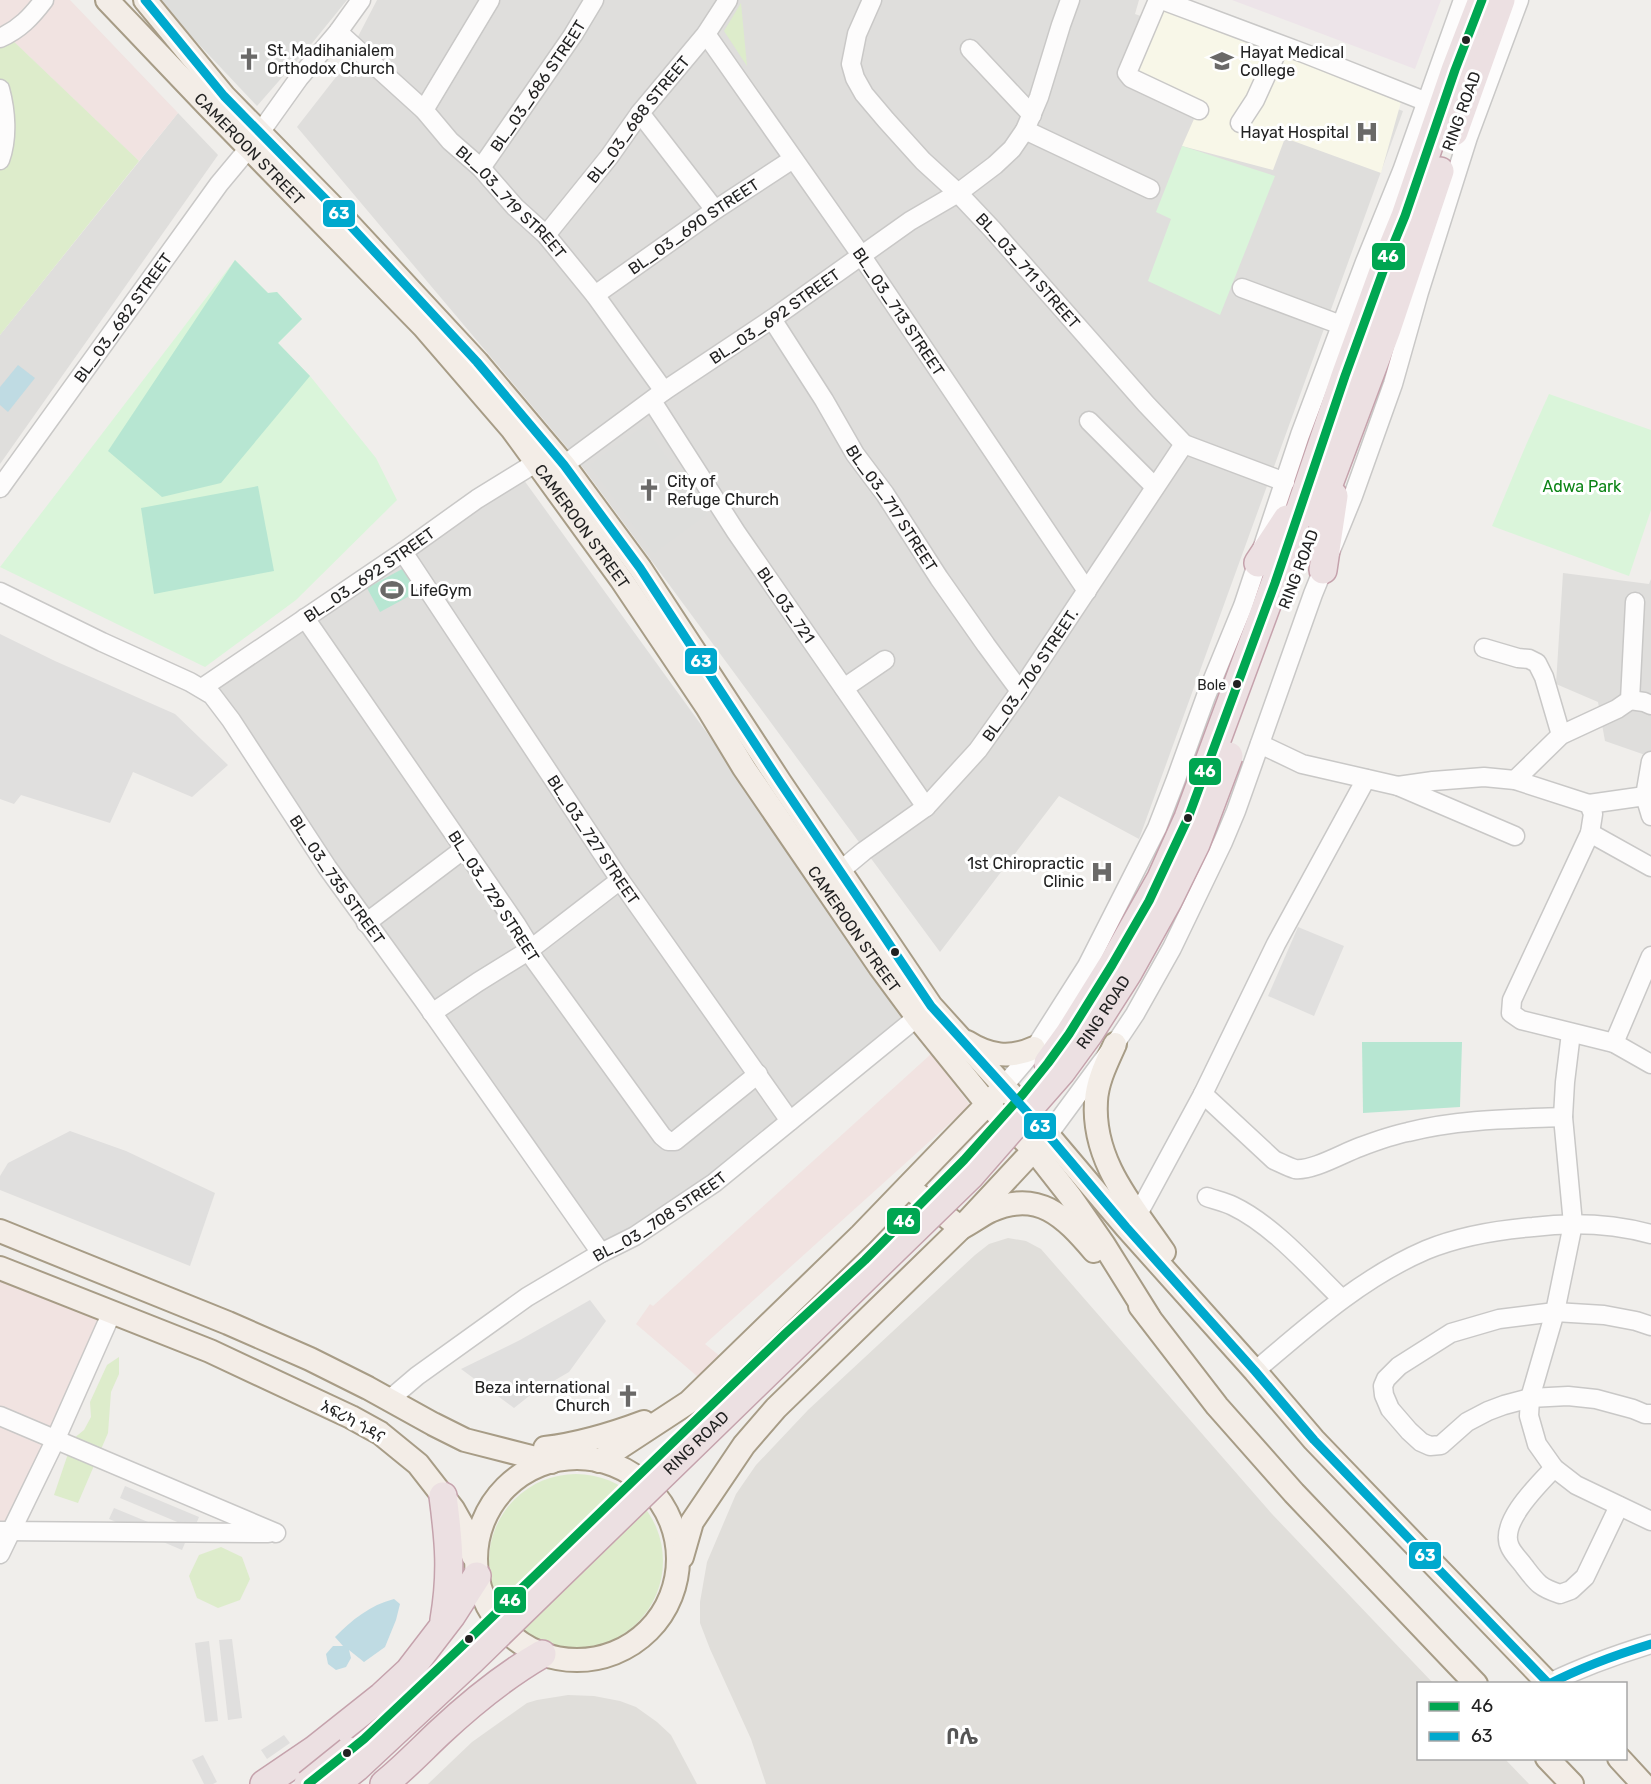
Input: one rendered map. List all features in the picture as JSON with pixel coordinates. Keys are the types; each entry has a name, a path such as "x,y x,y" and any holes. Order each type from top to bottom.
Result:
{"highway":[{"name":"RING ROAD","path":"336,1784 472,1660 970,1176 1062,1071 1089,1034 1143,948 1196,844 1283,585 1313,474 1342,387 1389,255 1406,216 1455,70 1482,0"},
{"name":"RING ROAD","path":"308,1784 364,1739 865,1260 964,1160 1048,1063 1069,1034 1112,965 1161,878 1188,818 1283,585 1340,459 1411,263 1452,135 1501,0"},
{"path":"1323,570 1340,459"},
{"path":"1258,563 1278,535 1313,474"},
{"path":"442,1628 450,1584 450,1553 443,1496"},
{"path":"264,1784 314,1750 382,1696 409,1671 442,1628 476,1570"},
{"path":"384,1784 493,1686 542,1654"}],"main road":[{"name":"CAMEROON STREET","path":"107,0 255,140 477,362 564,465 756,786 889,961 988,1105 1041,1143"},
{"name":"CAMEROON STREET","path":"145,0 224,96 255,140 513,429 537,462 630,574 840,871 889,961"},
{"name":"CAMEROON STREET","path":"924,1011 951,1029 1003,1087 1041,1143"},
{"path":"951,1029 978,1049 992,1054 1013,1055 1034,1048"},
{"path":"1115,1044 1102,1074 1096,1099 1096,1129 1103,1157 1118,1185 1167,1257 1183,1292"},
{"name":"RING ROAD","path":"599,1461 689,1402 861,1235 1003,1087"},
{"path":"1041,1143 1183,1292 1314,1440 1548,1682"},
{"path":"1041,1143 1149,1317"},
{"name":"RING ROAD","path":"679,1567 692,1522 744,1445 776,1408 961,1228 1041,1143"},
{"path":"908,1187 961,1228 990,1211 1013,1203 1040,1205 1058,1214 1078,1233 1149,1317 1217,1406 1287,1485 1475,1682"},
{"path":"0,1231 228,1323 310,1359 465,1440 551,1462"},
{"name":"አፍሪካ ጎዳና","path":"0,1268 210,1351 351,1417 380,1433 418,1464 453,1509 466,1532 476,1570"},
{"path":"514,1451 561,1446 616,1432 663,1415 689,1402"},
{"path":"575,1458 599,1461 622,1468 642,1482 659,1499 671,1520 678,1543 679,1567 673,1592 658,1621 634,1643 605,1657 572,1660 542,1654 519,1642 499,1624 485,1601 476,1570 478,1536 488,1511 504,1489 526,1472 551,1462 575,1458"},
{"path":"1549,1760 1572,1784"},
{"path":"1621,1760 1643,1784"}],"street":[{"path":"0,38 20,27 44,0"},
{"name":"BL_03_682 STREET","path":"3,478 219,184 361,0"},
{"path":"423,110 490,0"},
{"name":"BL_03_686 STREET","path":"481,168 573,35 594,0"},
{"name":"BL_03_688 STREET","path":"546,235 609,157 640,113 706,34 728,0"},
{"name":"BL_03_711 STREET","path":"872,0 857,34 851,64 855,78 864,94 886,120 923,161 992,229 1153,412 1184,444 1285,482"},
{"name":"BL_03_692 STREET","path":"564,465 658,396 772,320 910,221 958,193 995,165 1012,149 1029,123 1070,0"},
{"path":"1199,110 1142,84 1131,78 1128,73 1160,0 1427,102"},
{"name":"RING ROAD","path":"1003,1087 1031,1054 1087,966 1156,828 1206,696 1244,606 1300,435 1427,102 1463,0"},
{"name":"RING ROAD","path":"1041,1143 1135,1014 1194,903 1239,804 1312,594 1353,496 1393,384 1419,292 1468,137 1520,0"},
{"name":"BL_03_719 STREET","path":"338,32 423,110 450,141 481,168 515,207 546,235 595,295 658,396"},
{"name":"BL_03_713 STREET","path":"706,34 861,255 1087,591"},
{"path":"1240,123 1255,100 1280,45"},
{"path":"970,49 1029,123 1150,189"},
{"path":"0,89 6,139 0,160"},
{"path":"640,113 715,210"},
{"name":"BL_03_690 STREET","path":"595,295 792,159"},
{"path":"1242,288 1341,325"},
{"name":"BL_03_717 STREET","path":"772,320 824,400 855,454 885,494 939,578 1020,691"},
{"name":"BL_03_721","path":"658,396 736,532 926,807"},
{"path":"1089,421 1155,487"},
{"name":"BL_03_706 STREET.","path":"840,871 926,807 978,750 1020,691 1184,444"},
{"name":"BL_03_692 STREET","path":"202,688 477,499 537,462"},
{"name":"BL_03_727 STREET","path":"403,552 620,880 790,1121"},
{"name":"BL_03_735 STREET","path":"0,592 202,688 212,695 366,923 601,1253"},
{"path":"1630,700 1635,602"},
{"name":"BL_03_729 STREET","path":"305,618 520,931 527,942 528,951 662,1136 668,1141 675,1141 758,1074"},
{"path":"1484,648 1537,663 1548,687 1561,735"},
{"path":"844,688 885,660"},
{"path":"1515,780 1561,735 1617,709 1630,700 1651,705"},
{"path":"1260,744 1302,764 1398,786 1515,836"},
{"path":"1651,761 1648,796 1651,816"},
{"path":"1398,786 1484,777 1515,780 1589,804 1648,796"},
{"path":"1138,1214 1203,1094 1276,944 1366,779"},
{"path":"1589,804 1593,814 1590,833 1512,1000 1511,1013 1521,1020 1614,1043 1651,1064"},
{"path":"1590,833 1651,867"},
{"path":"366,923 464,849"},
{"path":"432,1013 528,951 620,880"},
{"path":"1614,1043 1651,956"},
{"name":"BL_03_708 STREET","path":"390,1399 417,1376 527,1297 601,1253 635,1236 714,1183 924,1011"},
{"path":"1571,1033 1563,1117 1573,1224 1555,1312 1530,1398 1530,1416 1537,1444 1554,1468 1576,1485 1651,1521"},
{"path":"1203,1094 1274,1160 1298,1169 1311,1167 1407,1132 1488,1120 1563,1117"},
{"path":"1207,1197 1232,1205 1254,1218 1293,1251 1342,1299"},
{"path":"1255,1371 1342,1299 1368,1281 1427,1250 1463,1238 1512,1229 1573,1224 1627,1228 1651,1234"},
{"path":"0,1554 53,1445 112,1312"},
{"path":"1651,1326 1604,1315 1555,1312 1499,1318 1451,1333 1399,1366 1386,1379 1383,1386 1390,1409 1409,1431 1421,1442 1430,1446 1441,1445 1467,1422 1488,1411 1504,1404 1530,1398 1568,1396 1587,1398 1651,1414"},
{"path":"0,1419 53,1445"},
{"path":"0,1419 276,1533 0,1531"},
{"path":"1554,1468 1530,1492 1519,1508 1508,1536 1509,1546 1538,1585 1560,1594 1571,1590 1585,1577 1619,1506"},
{"path":"1551,1682 1582,1667 1651,1644"}],"shaded area":[{"path":"0,0 70,0 178,113 139,161 8,36 0,44"},
{"path":"157,0 347,0 257,106"},
{"path":"377,0 1139,0 1135,14 1403,111 1139,839 1059,796 940,952 575,457 297,127 350,59 351,50"},
{"path":"1232,0 1441,0 1415,69"},
{"path":"1160,8 1393,95 1401,102 1381,173 1285,138 1273,170 1182,146 1198,110 1128,73"},
{"path":"178,113 218,155 0,464 0,335"},
{"name":"City of Refuge Church","path":"644,426 707,514 654,553 590,465"},
{"path":"513,465 912,1016 600,1261 208,679 298,611 418,536"},
{"path":"1563,573 1649,584 1651,579 1651,757 1605,741 1598,702 1556,684"},
{"path":"0,634 175,714 228,765 192,797 133,772 110,823 21,795 14,804 0,799"},
{"path":"1298,927 1344,946 1314,1016 1268,996"},
{"path":"931,1054 970,1105 705,1344 721,1357 698,1377 636,1324 650,1304 653,1306"},
{"path":"70,1131 126,1151 215,1193 190,1266 0,1190 0,1176 8,1163"},
{"path":"1008,1238 1026,1241 1041,1249 1272,1514 1432,1682 1417,1682 1417,1760 1506,1760 1529,1784 766,1784 751,1739 700,1623 700,1602 707,1562 736,1494 756,1465 808,1410 989,1244"},
{"path":"0,1270 105,1311 0,1557"},
{"path":"590,1300 606,1321 569,1372 533,1393 514,1408 461,1369 520,1340"},
{"path":"125,1486 199,1517 194,1529 120,1498"},
{"path":"114,1508 187,1538 182,1550 109,1519"},
{"path":"232,1639 242,1718 228,1720 219,1640"},
{"path":"209,1641 218,1721 205,1722 195,1643"},
{"path":"568,1695 594,1696 636,1707 671,1735 697,1784 428,1784 472,1742 527,1703"},
{"path":"284,1735 290,1743 267,1759 261,1750"},
{"path":"203,1755 217,1782 213,1784 204,1784 192,1760"}],"green space":[{"path":"741,3 747,66 724,31"},
{"path":"8,36 139,161 0,335 0,44"},
{"path":"1182,146 1275,176 1220,315 1148,281 1171,219 1156,212"},
{"path":"235,260 268,293 277,292 302,319 278,343 310,376 376,458 397,500 296,600 205,667 0,567"},
{"path":"235,260 268,293 277,292 302,319 278,343 310,376 221,483 162,497 108,451"},
{"name":"Adwa Park","path":"1549,394 1651,430 1651,510 1629,576 1492,526"},
{"path":"258,486 274,571 154,594 141,508"},
{"name":"LifeGym","path":"404,568 417,592 380,612 367,588"},
{"path":"1362,1042 1462,1042 1460,1107 1363,1113"},
{"path":"119,1357 119,1374 111,1392 108,1433 78,1503 54,1495 73,1439 84,1430 91,1417 90,1402 107,1365"},
{"path":"576,1474 609,1481 624,1489 637,1500 648,1513 656,1528 663,1561 656,1594 648,1609 637,1622 624,1633 609,1641 576,1648 543,1641 528,1633 515,1622 504,1609 496,1594 489,1561 496,1528 504,1513 515,1500 528,1489 543,1481"},
{"path":"221,1547 242,1557 250,1579 240,1600 218,1608 197,1598 189,1576 199,1555"}],"water":[{"path":"18,365 35,378 8,412 0,405 0,387"},
{"path":"394,1599 400,1604 385,1647 364,1662 349,1650 351,1658 346,1667 336,1670 328,1664 326,1654 333,1646 343,1646 335,1637 362,1614"}],"transit line":[{"name":"63","path":"145,0 224,96 334,208 477,362 564,465 640,568 780,782 931,1006 1048,1135 1314,1440 1547,1682"},
{"name":"46","path":"308,1784 364,1739 865,1260 964,1160 1023,1094 1069,1034 1149,901 1188,818 1275,583 1345,376 1482,0"},
{"name":"63","path":"1553,1682 1599,1662 1651,1644"}],"place":[{"name":"St. Madihanialem Orthodox Church","path":"249,59"},
{"name":"Hayat Medical College","path":"1222,61"},
{"name":"Hayat Hospital","path":"1367,132"},
{"name":"City of Refuge Church","path":"649,490"},
{"name":"LifeGym","path":"392,590"},
{"name":"Bole","path":"1237,684"},
{"name":"1st Chiropractic Clinic","path":"1102,872"},
{"name":"Beza international Church","path":"628,1396"}],"district":[{"name":"ቦሌ","path":"962,1736"}]}
